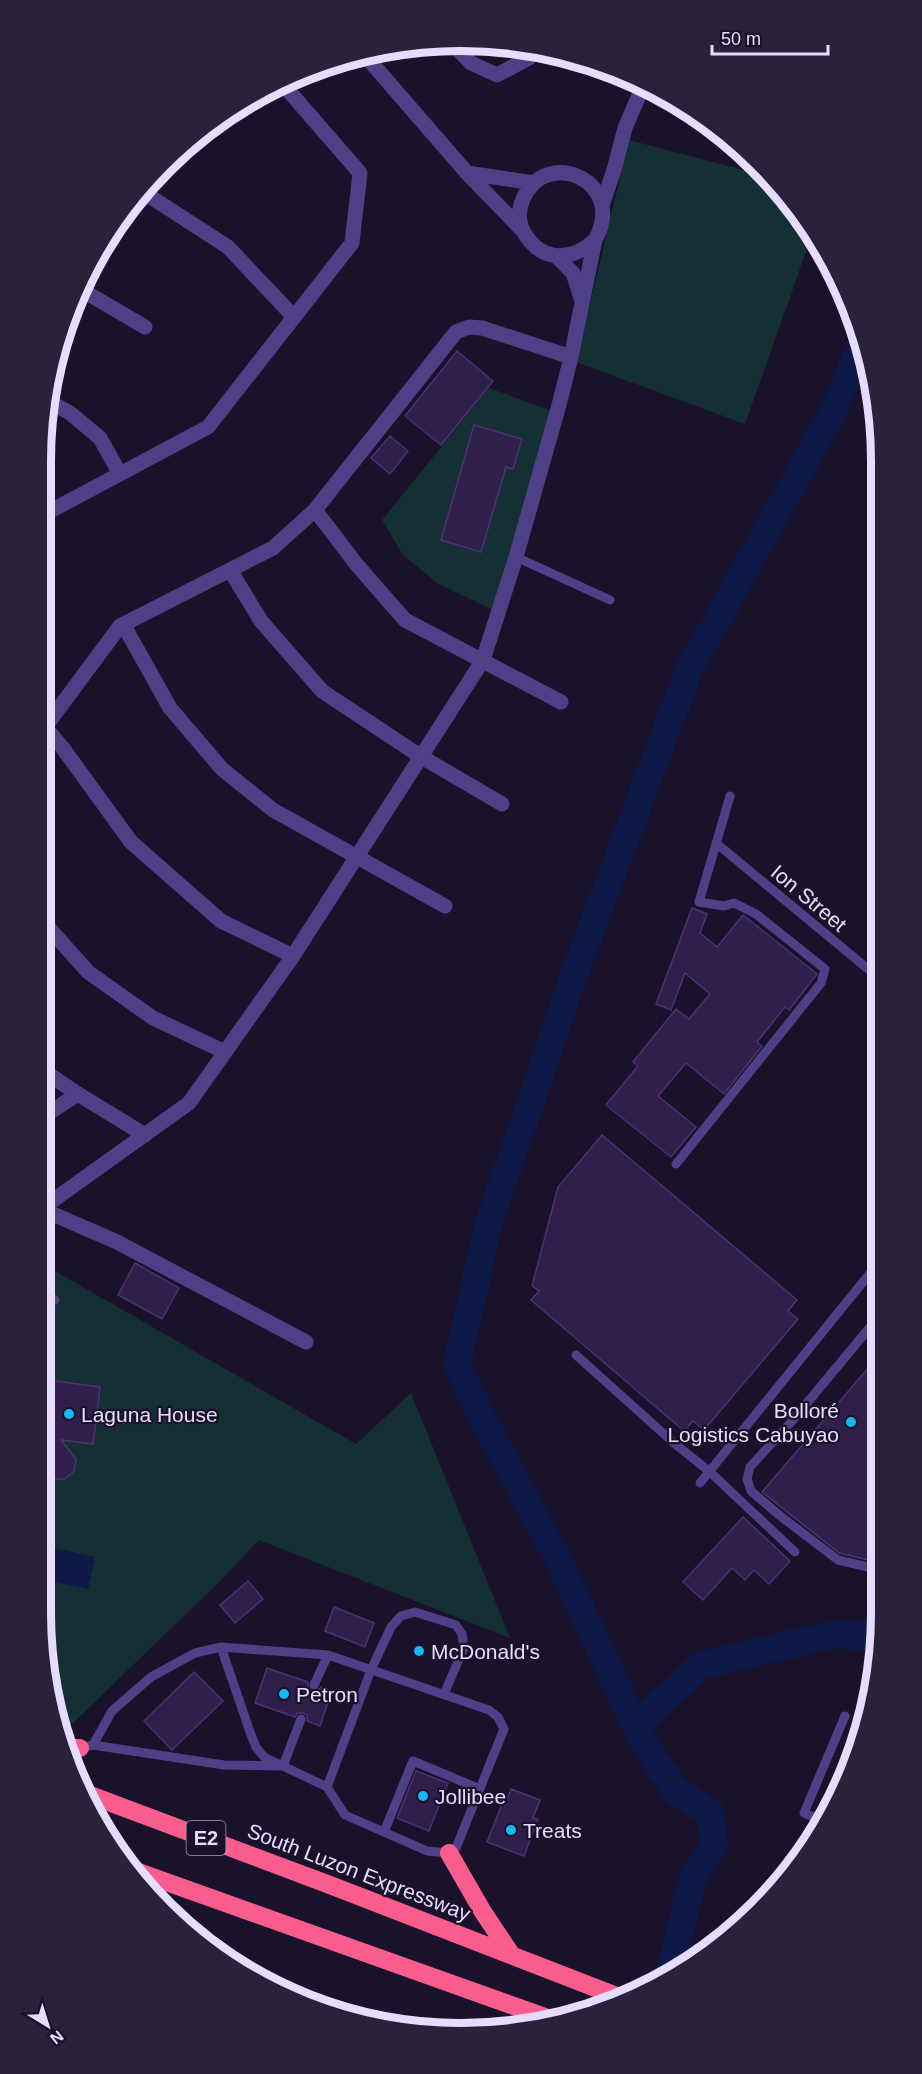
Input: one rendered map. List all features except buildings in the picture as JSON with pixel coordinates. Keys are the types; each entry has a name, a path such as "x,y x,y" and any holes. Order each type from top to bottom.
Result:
{"highway":[{"name":"South Luzon Expressway","path":"94,1797 612,1994"},
{"path":"449,1853 483,1912 511,1954"},
{"path":"147,1876 541,2015"}],"street":[{"path":"460,51 471,63 497,75 530,57"},
{"path":"370,61 467,173 522,230 530,243 542,252 556,256 577,253 595,240"},
{"path":"51,510 208,427 352,243 360,173 288,89"},
{"path":"602,205 615,170 626,128 640,92"},
{"path":"593,186 615,170"},
{"path":"467,173 534,183"},
{"path":"51,1201 189,1103 293,956 483,660 516,557 571,357 595,240 601,229 602,205 593,186 583,178 558,173 545,176 534,183 520,205 519,218 522,230"},
{"path":"149,196 228,247 294,317"},
{"path":"556,256 573,273 582,304"},
{"path":"87,293 144,327"},
{"path":"51,720 120,626 273,548 315,510 456,332 469,327 482,328 571,357"},
{"path":"55,405 70,413 100,438 120,474"},
{"path":"315,510 357,565 405,620 561,702"},
{"path":"230,570 261,621 322,691 420,756 502,804"},
{"path":"123,624 170,708 222,769 273,810 445,906"},
{"path":"51,738 62,747 131,842 221,921 293,956"},
{"path":"51,932 88,972 153,1018 225,1052"},
{"path":"51,1077 145,1135"},
{"path":"51,1111 78,1095"},
{"path":"51,1214 115,1241 306,1342"}],"lane":[{"path":"516,557 610,600"},
{"path":"676,1164 820,983 825,969 756,914 735,903 724,906 699,902 730,796"},
{"name":"Ion Street","path":"716,843 871,972"},
{"path":"700,1483 871,1275"},
{"path":"51,1298 56,1300"},
{"path":"871,1326 792,1421 750,1467 747,1479 751,1491 778,1515 838,1560 871,1568"},
{"path":"576,1355 674,1443 710,1472 795,1552"},
{"path":"327,1787 371,1670 391,1627 401,1616 415,1612 456,1625 462,1634 464,1648 444,1694"},
{"path":"79,1747 112,1711 151,1677 195,1653 221,1647 328,1655 489,1710 498,1717 504,1729 456,1848 449,1853 427,1851 345,1815 327,1787 264,1756 256,1747 221,1647"},
{"path":"314,1685 328,1655"},
{"path":"816,1818 804,1813 845,1716"},
{"path":"284,1766 301,1719"},
{"path":"79,1747 224,1765 284,1766"},
{"path":"384,1832 413,1761 480,1789"}],"green space":[{"path":"629,140 752,172 786,211 809,244 745,424 576,362"},
{"path":"489,388 552,411 495,611 437,583 403,555 382,520"},
{"path":"51,1269 356,1444 411,1393 510,1638 259,1540 217,1584 69,1727 59,1693 52,1640"},
{"path":"303,1991 348,2007 329,2001"}],"water":[{"path":"51,1547 95,1557 88,1589 51,1581"}],"waterway":[{"path":"671,1965 692,1880 714,1845 710,1812 676,1791 653,1757 635,1725 558,1559 488,1429 457,1365 488,1226 574,975 689,670 834,410 857,355"},
{"path":"635,1725 702,1665 835,1634 870,1637"}],"place":[{"name":"Laguna House","path":"69,1414"},
{"name":"Bolloré Logistics Cabuyao","path":"851,1422"},
{"name":"McDonald's","path":"419,1651"},
{"name":"Petron","path":"284,1694"},
{"name":"Jollibee","path":"423,1796"},
{"name":"Treats","path":"511,1830"}]}
